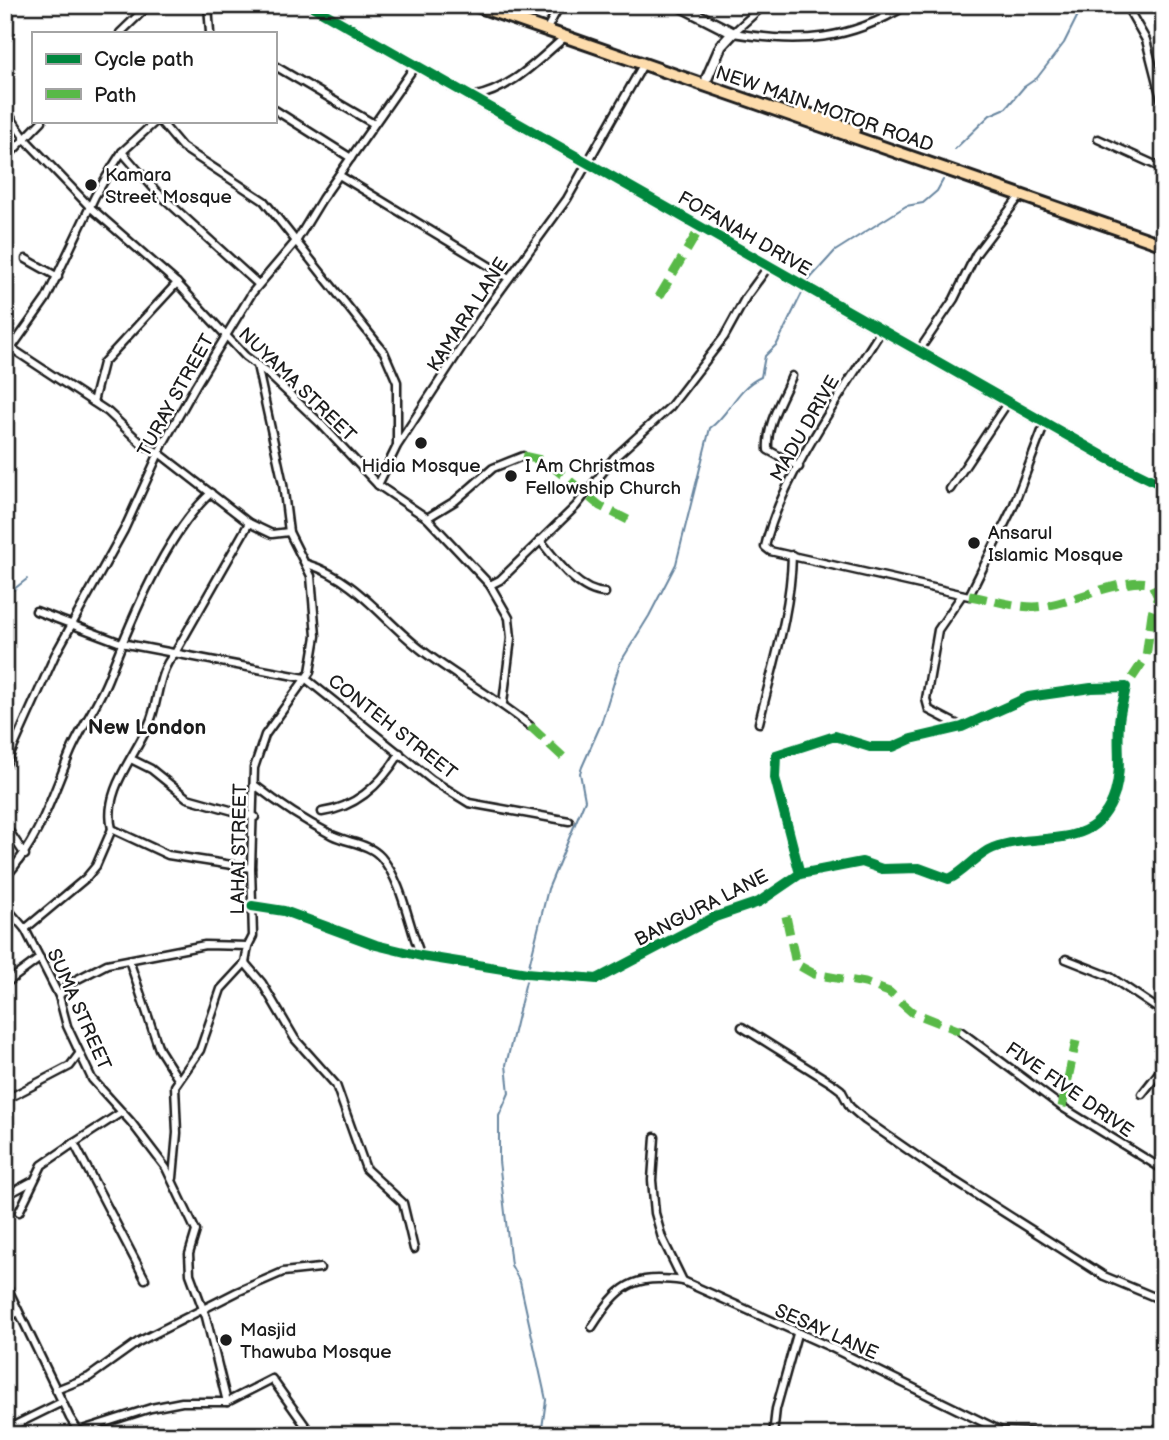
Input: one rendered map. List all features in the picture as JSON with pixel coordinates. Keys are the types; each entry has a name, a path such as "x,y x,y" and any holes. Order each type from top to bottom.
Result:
{"highway":[{"name":"NEW MAIN MOTOR ROAD","path":"474,5 1164,245"},
{"name":"NEW MAIN MOTOR ROAD","path":"491,5 1164,239"}],"street":[{"path":"121,32 149,5"},
{"path":"208,5 210,32"},
{"name":"FOFANAH DRIVE","path":"310,5 918,352 1164,486"},
{"path":"549,25 560,5"},
{"path":"678,5 733,33 784,41 808,40 862,28 907,5"},
{"path":"707,78 721,46 764,5"},
{"path":"1126,5 1146,40 1164,110"},
{"path":"472,97 489,94 508,84 565,37"},
{"name":"KAMARA LANE","path":"378,485 397,446 509,278 557,215 589,164 644,63"},
{"name":"TURAY STREET","path":"5,766 90,586 124,530 159,453 226,337 258,284 297,240 339,174 415,66"},
{"path":"276,67 374,124"},
{"name":"NUYAMA STREET","path":"5,109 26,141 90,207 177,283 226,337 320,423 378,485 427,518 490,585 509,618 512,638 503,703"},
{"path":"276,111 351,158"},
{"path":"5,159 26,141 41,122"},
{"path":"5,358 8,346 58,277 90,207 122,152 157,122"},
{"path":"159,122 182,147 264,201 384,352 393,368 398,402 397,446"},
{"path":"1098,139 1164,169"},
{"path":"122,152 156,191 258,284"},
{"path":"339,174 509,278"},
{"path":"918,352 954,299 976,254 1020,196"},
{"path":"26,259 58,277"},
{"path":"490,585 500,580 576,506 614,458 670,407 724,337 746,297 768,267"},
{"path":"93,402 100,367 177,283"},
{"name":"MADU DRIVE","path":"792,555 765,547 783,497 881,331"},
{"path":"8,346 108,412 142,444 159,453 249,523 272,534 289,532"},
{"name":"LAHAI STREET","path":"248,946 253,936 251,869 256,786 254,768 265,735 305,678 315,655 316,636 315,605 307,564 289,532 288,508 257,365"},
{"path":"792,376 767,439 768,450 799,467"},
{"path":"950,489 1007,402"},
{"path":"759,723 792,584 792,555 969,596 1013,507 1045,423"},
{"path":"427,518 455,501 493,468 523,456"},
{"path":"5,878 26,855 77,738 107,680 121,643 185,522 211,493"},
{"path":"25,929 86,878 96,866 112,829 110,819 113,797 151,720 167,661 175,653 208,590 249,523"},
{"path":"540,540 583,586 592,593 605,593"},
{"path":"307,564 338,576 422,650 503,703 530,726"},
{"path":"962,595 938,630 926,699 929,710 962,727"},
{"name":"CONTEH STREET","path":"36,611 121,643 305,678 432,780 469,803 569,821"},
{"name":"BANGURA LANE","path":"252,905 284,911 376,945 421,956 527,973 597,979 621,964 656,951 686,931 759,902 800,874 862,862 882,869 919,868 949,879 992,848 1078,833 1098,825 1105,818 1121,765 1119,723 1126,687 1036,695 962,727"},
{"path":"800,874 775,778 776,755 835,736 884,749 911,738 962,727"},
{"path":"322,812 351,806 382,778 400,753"},
{"path":"131,759 151,769 187,798 255,817"},
{"path":"256,786 279,805 324,831 372,849 381,856 395,881 421,956"},
{"path":"5,825 26,855"},
{"path":"112,829 168,855 251,869"},
{"name":"SUMA STREET","path":"5,906 25,929 60,996 79,1054 92,1079 131,1122 173,1178"},
{"path":"5,919 12,914"},
{"path":"60,996 64,988 85,973 129,960 205,945 248,946 245,963 221,989 200,1049 178,1079 173,1178 177,1194 196,1231 189,1264 227,1402"},
{"path":"5,984 40,958"},
{"path":"1066,958 1109,976 1164,1013"},
{"path":"129,960 159,1049 178,1079"},
{"path":"245,963 262,983 295,1039 336,1085 366,1168 403,1203 414,1249"},
{"path":"742,1027 833,1084 857,1114 931,1166 1104,1276 1164,1301"},
{"name":"FIVE FIVE DRIVE","path":"960,1031 1062,1107 1164,1170"},
{"path":"5,1100 70,1066 79,1054"},
{"path":"1142,1094 1164,1066"},
{"path":"19,1212 26,1202 31,1182 47,1159 122,1112"},
{"path":"655,1137 652,1180 655,1213 662,1238 683,1280"},
{"path":"74,1143 145,1279"},
{"path":"5,1196 31,1182"},
{"path":"56,1390 89,1377 138,1342 283,1272 320,1268"},
{"path":"592,1327 604,1308 637,1280 658,1277 683,1280"},
{"name":"SESAY LANE","path":"683,1280 1001,1431 1102,1435"},
{"path":"5,1283 56,1390 80,1433 150,1408 183,1402 227,1402 272,1379 312,1435"},
{"path":"5,1320 18,1312"},
{"path":"773,1435 776,1409 797,1334"},
{"path":"5,1430 62,1402"}],"waterway":[{"path":"955,149 990,115 1006,108 1024,87 1037,78 1064,43 1083,5"},
{"path":"807,282 835,251 906,206 923,203 937,191 943,180"},
{"path":"528,970 548,889 585,800 580,773 582,767 601,724 620,663 649,616 676,564 710,428 723,416 739,394 761,377 765,356 777,344 803,291"},
{"path":"5,604 9,593 27,579"},
{"path":"527,977 506,1065 509,1093 499,1116 499,1161 511,1265 520,1282 546,1400 541,1435"}],"marked path":[{"path":"659,297 700,228"},
{"path":"523,456 546,461 600,506 628,520"},
{"path":"969,596 1034,607 1063,602 1126,584 1152,584 1158,597 1152,613 1146,657 1126,687"},
{"path":"530,726 564,758"},
{"path":"786,916 796,964 814,974 865,983 889,992 912,1012 960,1031"},
{"path":"1062,1107 1076,1041"}],"cycle path":[{"path":"310,5 1107,458 1164,486"},
{"path":"252,906 284,911 376,945 421,956 527,973 597,979 715,917 759,902 800,874 862,862 882,869 919,868 949,879 993,848 1011,843 1064,837 1095,825 1106,812 1115,793 1119,767 1119,719 1126,687 1091,688 1028,697 962,727 911,739 893,747 870,747 835,736 776,755 775,778 800,874"}],"place":[{"name":"Kamara Street Mosque","path":"91,185"},
{"name":"Hidia Mosque","path":"421,443"},
{"name":"I Am Christmas Fellowship Church","path":"511,476"},
{"name":"Ansarul Islamic Mosque","path":"974,543"},
{"name":"Masjid Thawuba Mosque","path":"226,1340"}],"district":[{"name":"New London","path":"147,727"}]}
